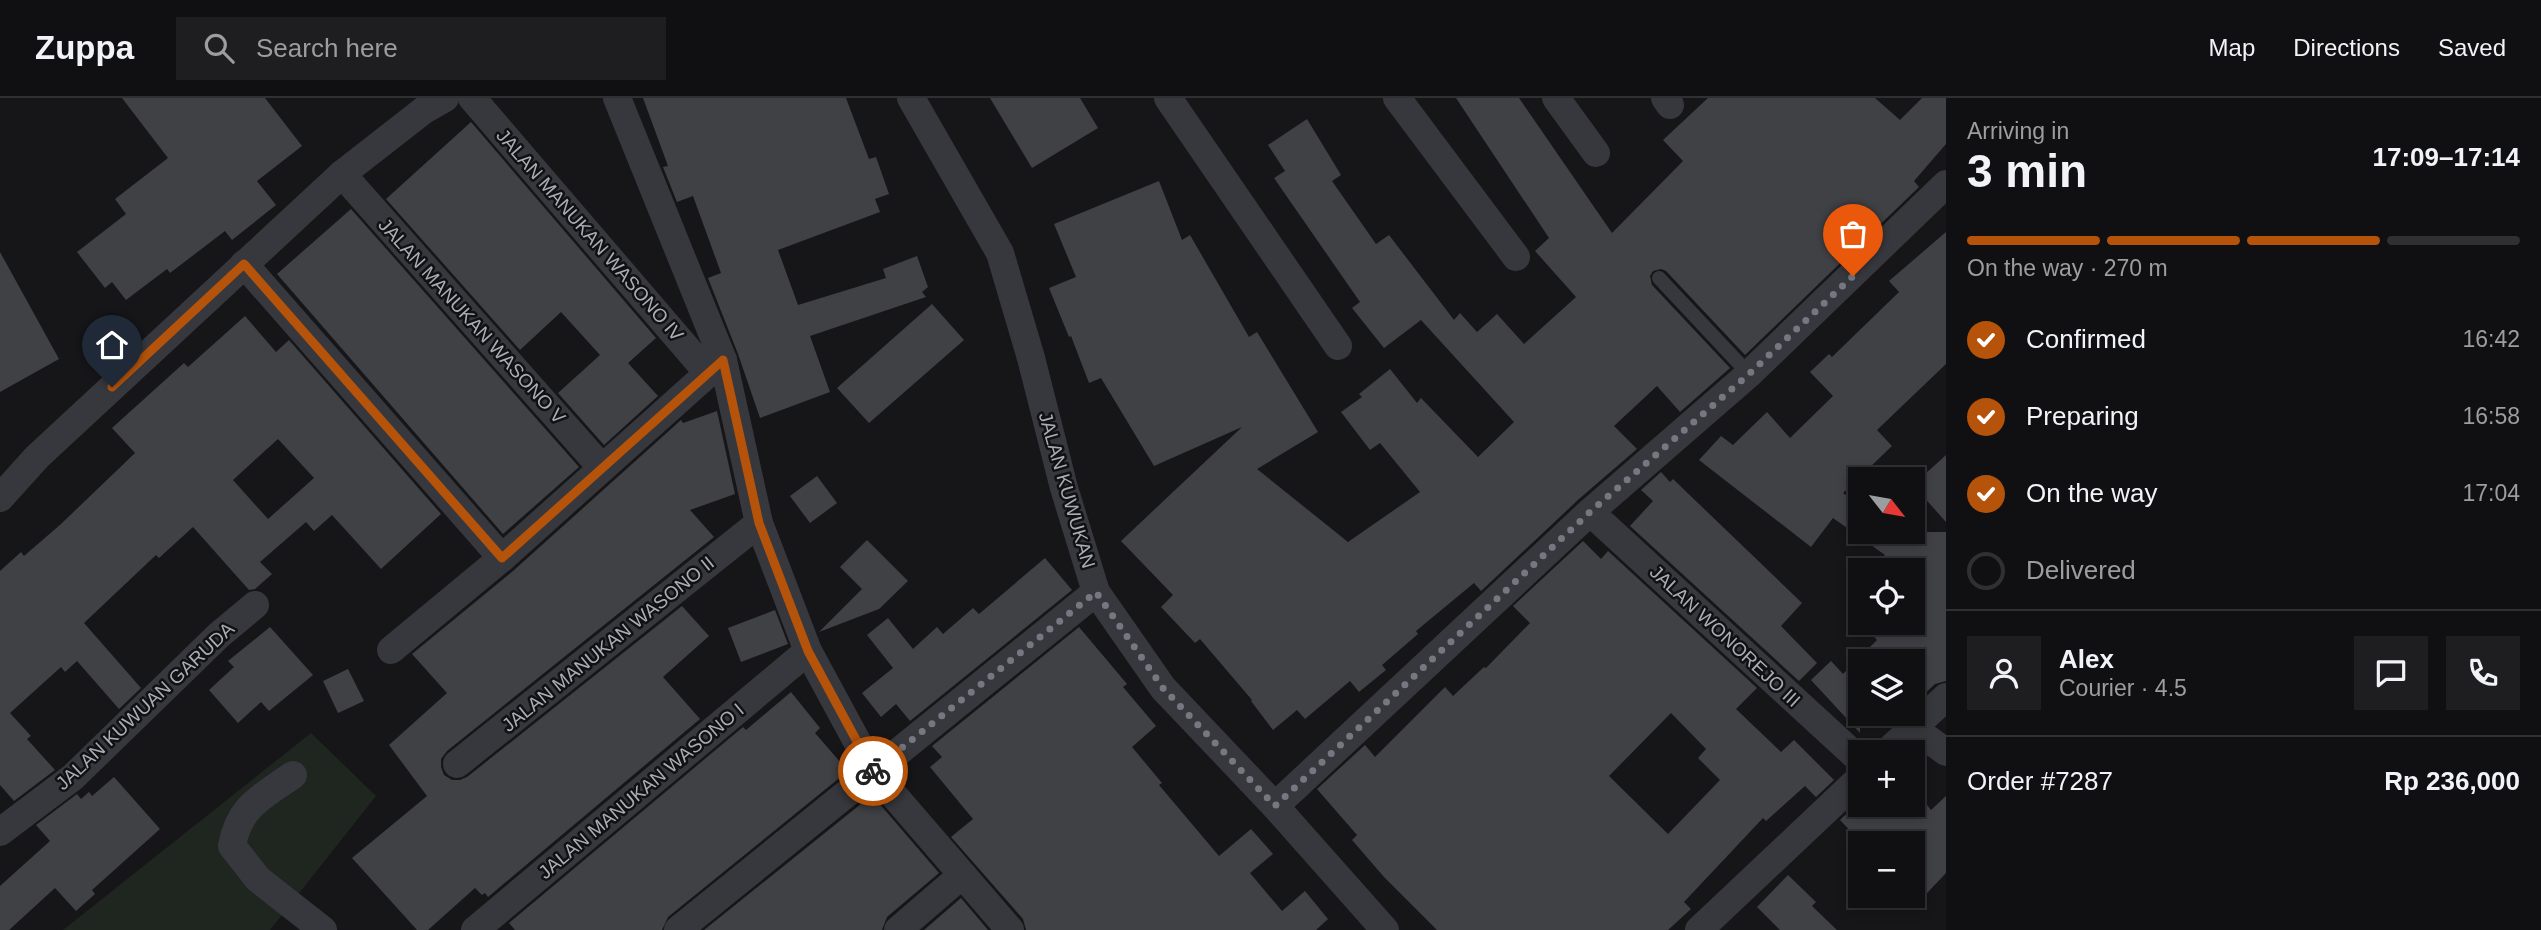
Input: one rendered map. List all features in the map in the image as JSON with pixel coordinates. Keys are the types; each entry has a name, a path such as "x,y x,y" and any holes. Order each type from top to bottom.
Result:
{"street":[{"path":"0,498 37,457 342,174 424,110 445,98"},
{"name":"JALAN MANUKAN WASONO IV","path":"472,98 716,366"},
{"path":"617,98 716,366 759,523 808,651 873,771 1010,930"},
{"name":"JALAN KUWUKAN","path":"911,98 1000,253 1031,358 1064,488 1096,592 1163,688 1275,806 1384,930"},
{"path":"1168,98 1338,346"},
{"path":"1397,98 1516,257"},
{"path":"1556,98 1596,153"},
{"name":"JALAN MANUKAN WASONO V","path":"342,174 602,468"},
{"path":"1275,806 1590,512 1749,374 1946,184"},
{"path":"244,264 502,558"},
{"path":"391,650 502,558 716,366"},
{"name":"JALAN WONOREJO III","path":"1590,512 1848,749"},
{"name":"JALAN MANUKAN WASONO II","path":"457,764 759,523"},
{"path":"678,930 1096,592"},
{"name":"JALAN KUWUAN GARUDA","path":"0,832 73,776 219,635 255,605"},
{"name":"JALAN MANUKAN WASONO I","path":"480,928 808,651"},
{"path":"1900,740 1946,697"},
{"path":"1913,728 1946,752"},
{"path":"292,775 247,807 236,827 232,846 258,879 323,930"},
{"path":"1699,930 1848,789"},
{"path":"898,930 962,875"}],"lane":[{"path":"1659,278 1749,374"}],"shaded area":[{"path":"311,733 376,796 270,930 63,930"}],"building":[{"path":"122,98 265,98 302,146 257,181 276,205 232,240 225,231 170,273 167,269 126,300 112,282 105,288 77,252 126,214 115,199 168,158"},
{"path":"643,98 846,98 869,159 876,157 889,194 875,199 880,212 778,250 798,305 886,278 883,269 917,256 928,287 922,292 926,297 810,336 830,392 760,418 708,278 721,273 693,196 677,202 663,167 668,166"},
{"path":"990,98 1080,98 1098,128 1032,168"},
{"path":"1456,98 1519,98 1612,233 1683,161 1663,140 1708,98 1875,98 1900,120 1922,98 1946,98 1946,144 1914,181 1919,187 1745,355 1666,271 1653,271 1650,276 1652,285 1730,368 1680,412 1657,386 1614,426 1637,449 1481,591 1474,583 1416,631 1418,634 1382,665 1386,670 1359,692 1350,681 1305,719 1297,710 1273,730 1252,700 1200,639 1195,643 1161,607 1173,595 1121,541 1242,427 1154,466 1101,378 1089,383 1071,336 1069,337 1049,288 1076,277 1054,224 1159,181 1182,240 1190,235 1249,337 1257,332 1318,432 1257,469 1348,542 1420,492 1380,443 1370,450 1341,412 1362,397 1359,394 1390,369 1417,403 1421,398 1478,457 1514,422 1421,320 1384,348 1352,308 1360,302 1274,178 1285,171 1268,145 1307,119 1341,175 1332,181 1376,244 1389,235 1454,320 1460,313 1477,332 1497,314 1524,344 1576,297 1535,251 1549,238"},
{"path":"471,122 656,338 628,363 658,396 604,445 558,393 600,355 561,312 520,350 386,199"},
{"path":"351,209 579,467 503,534 277,274"},
{"path":"1946,232 1946,364 1877,430 1892,446 1870,467 1848,467 1848,488 1843,493 1848,497 1848,529 1833,518 1811,547 1699,460 1721,436 1733,445 1767,412 1790,438 1833,396 1810,372 1829,354 1832,357 1899,292 1889,281"},
{"path":"0,252 59,359 0,392"},
{"path":"932,304 964,340 869,423 837,388"},
{"path":"245,316 276,352 289,340 441,514 381,569 332,515 314,531 306,522 260,562 272,574 255,589 249,590 193,527 159,558 156,555 84,623 141,688 119,709 77,661 65,672 61,667 10,713 31,736 27,739 55,770 14,801 0,785 0,571 21,552 24,556 61,524 135,453 112,428 184,363 188,367","holes":["278,439 314,478 268,519 233,480"]},
{"path":"717,411 735,494 690,510 714,537 447,751 441,759 441,767 444,775 452,780 467,777 682,606 709,636 663,677 700,719 488,897 475,888 428,930 417,930 352,858 427,796 389,745 447,693 412,654 513,571 681,420 683,423"},
{"path":"1946,455 1946,522 1925,498 1925,474"},
{"path":"1661,472 1670,482 1673,479 1802,603 1781,626 1817,663 1799,681 1630,526 1653,501 1641,490"},
{"path":"817,476 837,503 810,523 790,496"},
{"path":"1925,532 1946,532 1946,681 1935,684 1925,693 1925,649 1868,649 1877,640 1873,635 1925,635 1925,558 1882,558 1885,555 1870,544 1925,544"},
{"path":"867,540 908,581 879,609 819,632 862,589 840,567"},
{"path":"1583,541 1601,559 1608,551 1757,688 1736,709 1781,752 1794,740 1834,780 1816,797 1805,786 1766,821 1763,818 1684,902 1691,909 1668,930 1437,930 1384,877 1352,840 1357,835 1317,789 1365,745 1375,757 1445,687 1453,696 1486,668 1530,623 1513,606","holes":["1671,713 1706,749 1698,758 1720,780 1668,834 1609,776"]},
{"path":"1045,558 1072,590 910,721 896,704 881,717 862,693 893,668 867,635 888,618 913,649 937,627 943,634 973,608 979,614"},
{"path":"775,610 788,644 741,662 728,628"},
{"path":"270,627 313,675 269,711 261,702 238,723 209,690 234,667 228,661"},
{"path":"1079,627 1127,684 1123,687 1156,726 1132,747 1162,783 1159,785 1219,856 1251,829 1273,854 1250,873 1282,911 1305,891 1328,919 1316,930 1026,930 1023,919 951,837 973,819 930,767 942,757 932,746"},
{"path":"1831,661 1843,674 1848,669 1848,720 1811,680"},
{"path":"348,669 364,701 338,713 323,681"},
{"path":"791,692 820,728 815,733 848,771 668,917 662,930 515,930 509,923 743,727 746,730"},
{"path":"114,777 160,829 92,890 95,894 76,911 55,888 9,930 0,930 0,886 50,841 36,825 77,794 81,799 89,792 92,796"},
{"path":"872,795 939,873 887,917 882,930 704,930"},
{"path":"1946,796 1946,873 1925,895 1925,831 1851,831 1840,820 1848,812 1848,817 1925,817 1925,805 1931,810"},
{"path":"1788,875 1816,902 1812,906 1837,930 1780,930 1757,907"},
{"path":"961,898 988,930 924,930"}],"way so far":[{"path":"873,771 1096,592 1163,688 1275,806 1590,512 1749,374 1853,276"}],"route":[{"path":"112,387 244,264 502,558 723,360 759,523 808,651 873,771"}]}
